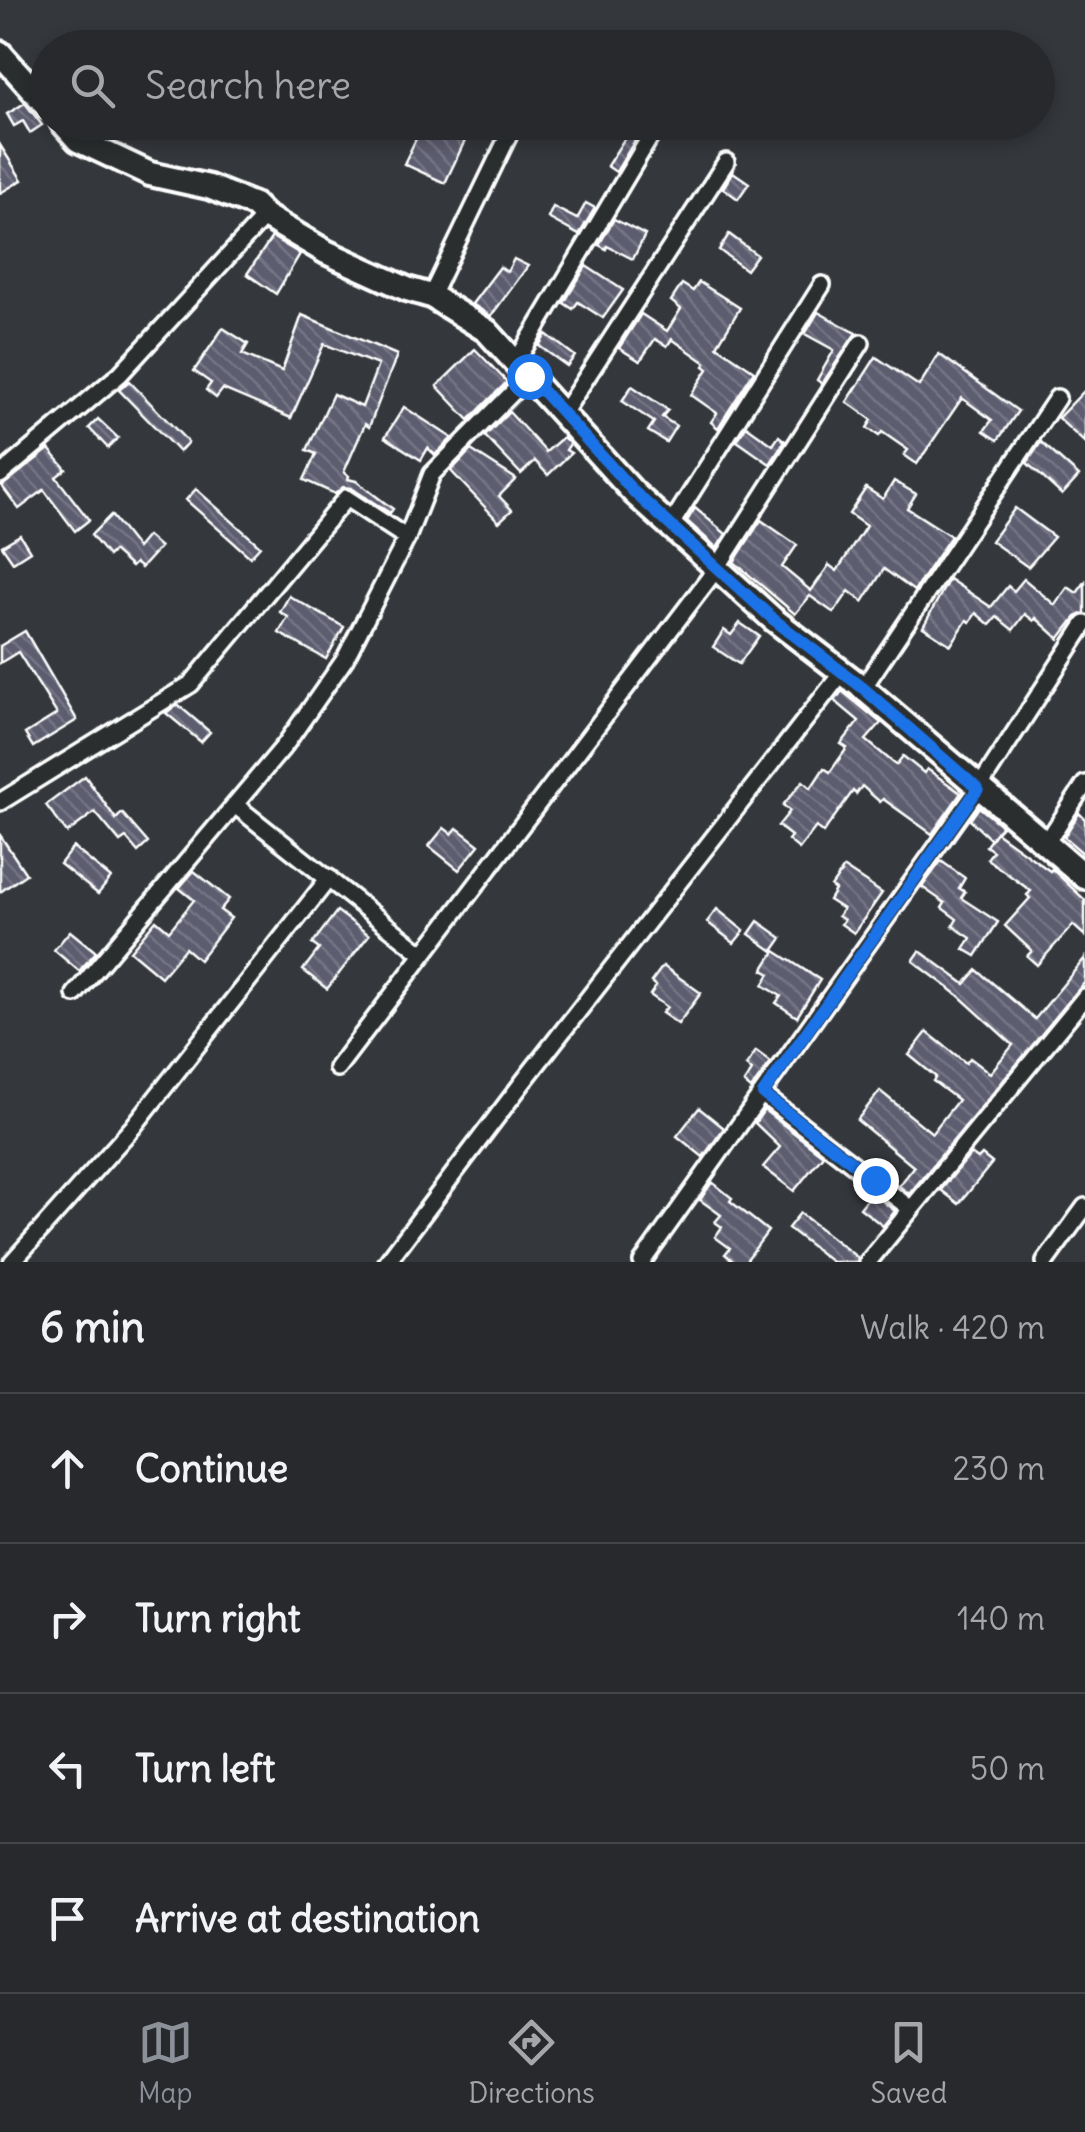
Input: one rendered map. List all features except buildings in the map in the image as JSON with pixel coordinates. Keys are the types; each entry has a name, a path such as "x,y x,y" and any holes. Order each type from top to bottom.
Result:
{"street":[{"path":"0,53 30,87"},
{"path":"78,140 150,174 209,187 254,205 265,216 326,252 431,296 486,332 670,526 773,619 863,688 1085,878"},
{"path":"431,296 506,140"},
{"path":"75,994 236,806 345,660 407,538 432,474 523,369 649,140"},
{"path":"562,415 726,162"},
{"path":"0,475 120,374 265,216"},
{"path":"670,526 822,285"},
{"path":"337,1068 717,568 860,343"},
{"path":"863,688 1057,398"},
{"path":"0,802 191,684 346,498 407,538"},
{"path":"642,1262 978,789 1085,624"},
{"path":"388,1262 523,1082 842,674"},
{"path":"1046,843 1085,784"},
{"path":"236,806 424,954"},
{"path":"12,1262 133,1127 329,878"},
{"path":"868,1262 1085,997"},
{"path":"763,1094 911,1209"},
{"path":"1045,1262 1085,1207"}],"route":[{"path":"529,376 634,492 773,619 863,688 978,789 763,1094 875,1180"}]}
